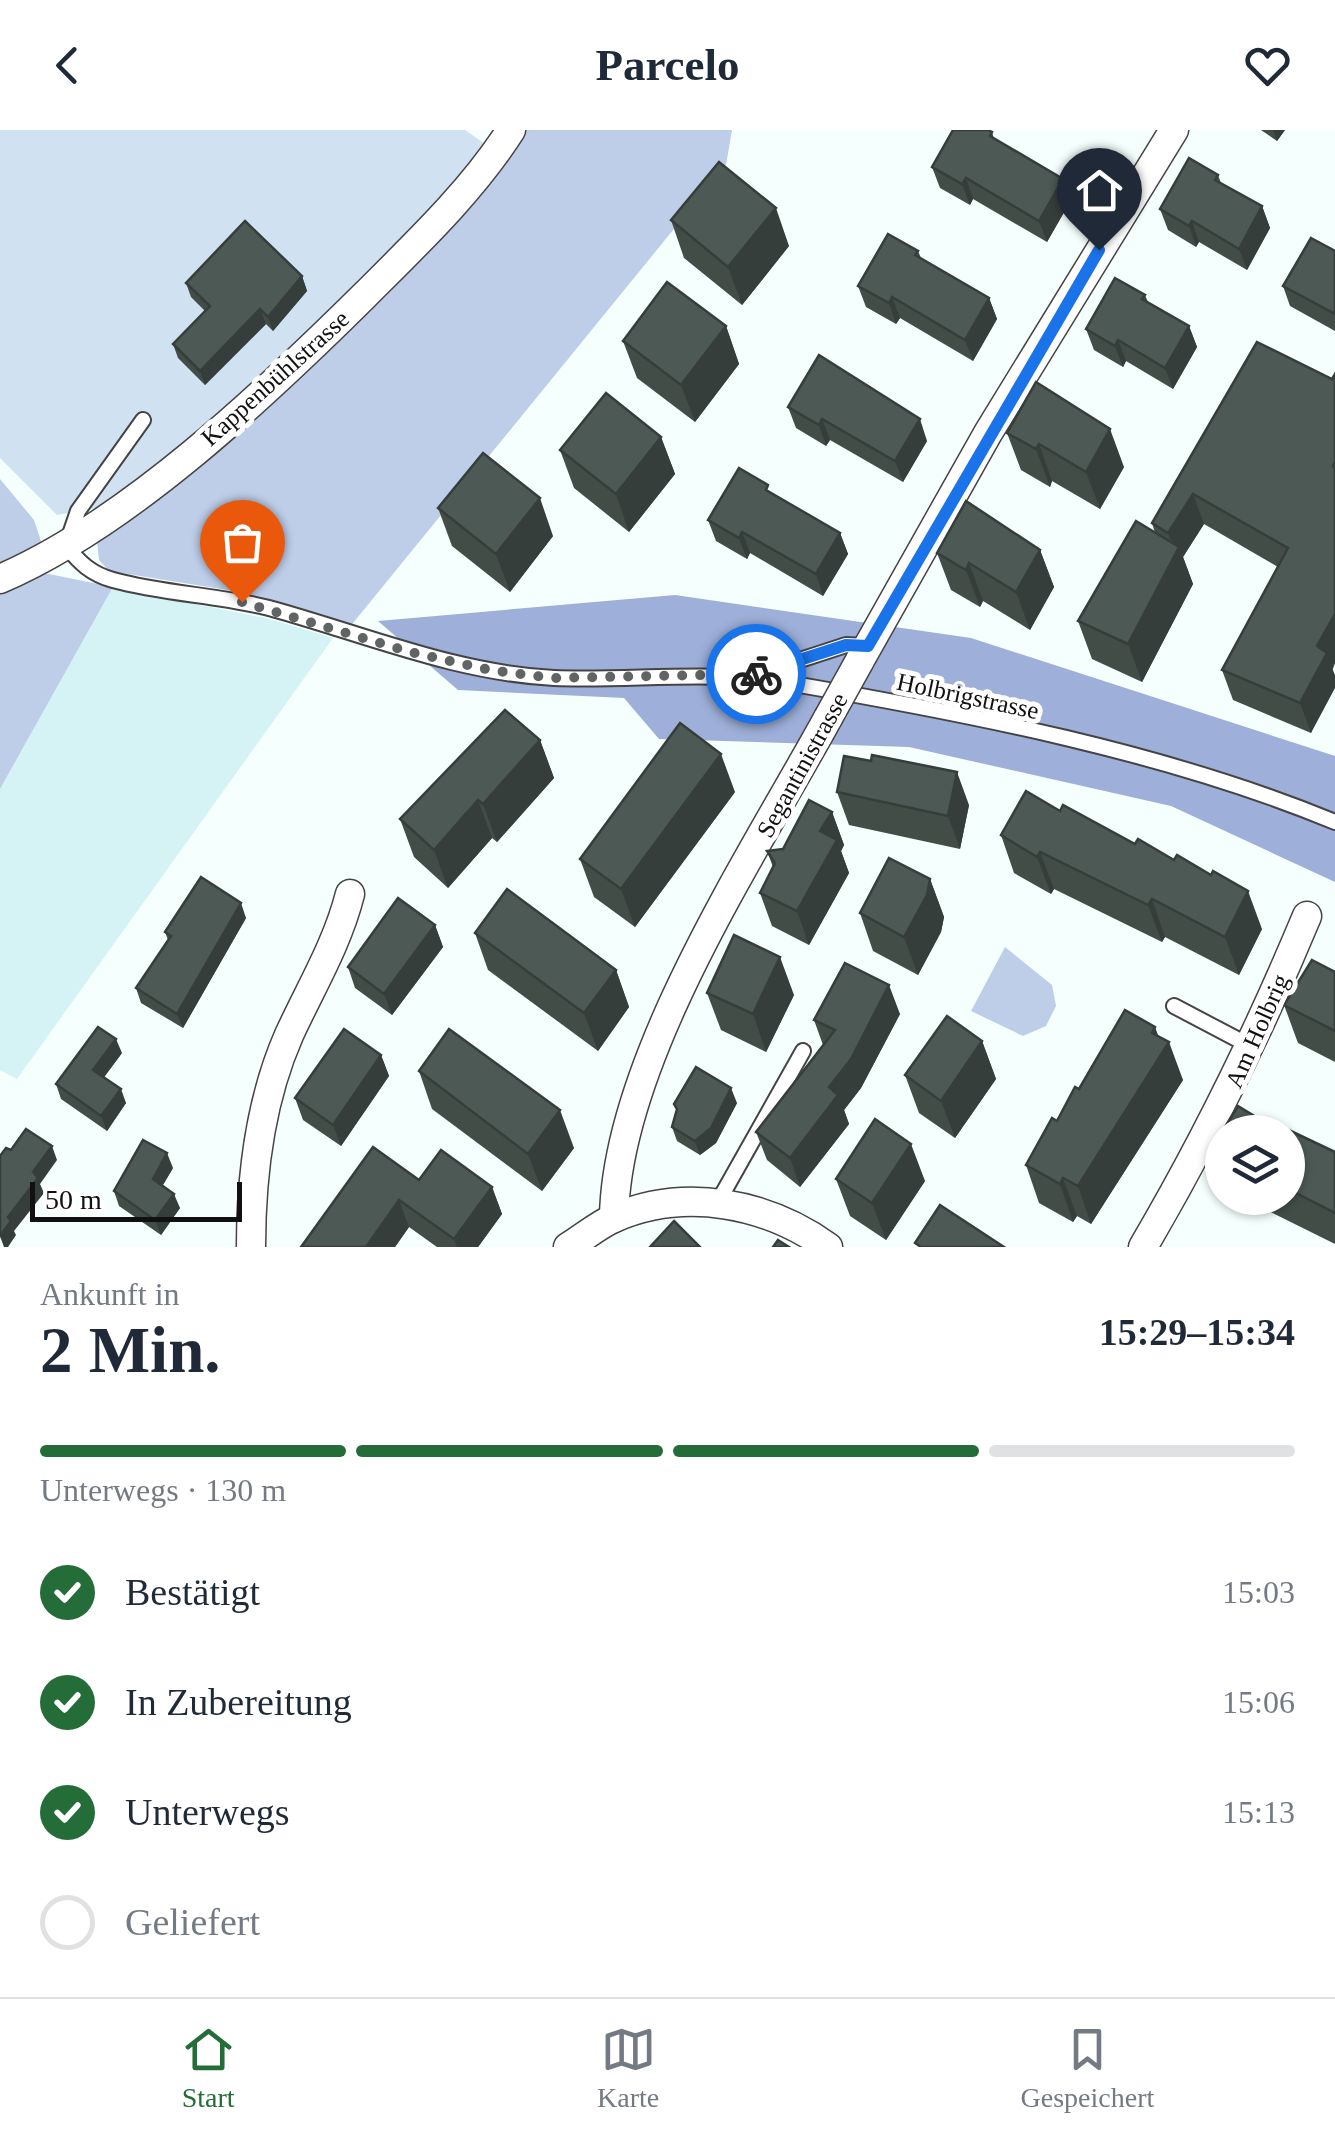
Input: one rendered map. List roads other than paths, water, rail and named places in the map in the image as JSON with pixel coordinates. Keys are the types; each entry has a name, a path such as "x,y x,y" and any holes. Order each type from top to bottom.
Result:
{"street":[{"name":"Kappenbühlstrasse","path":"0,580 49,558 204,444 316,344 447,210 511,130"},
{"name":"Segantinistrasse","path":"614,1218 615,1175 644,1076 686,981 988,433 1174,130"},
{"path":"250,1247 253,1176 263,1118 287,1040 339,938 350,894"},
{"name":"Am Holbrig","path":"1143,1247 1203,1145 1252,1047 1307,916"},
{"path":"568,1247 614,1218 664,1204 718,1202 756,1209 828,1247"}],"lane":[{"path":"66,546 78,511 143,420"},
{"name":"Holbrigstrasse","path":"66,546 85,568 114,580 270,608 392,648 490,670 552,678 748,677 1150,757 1335,822"},
{"path":"748,677 846,645 863,654"},
{"path":"1174,1006 1252,1047"},
{"path":"718,1202 803,1051"}]}
